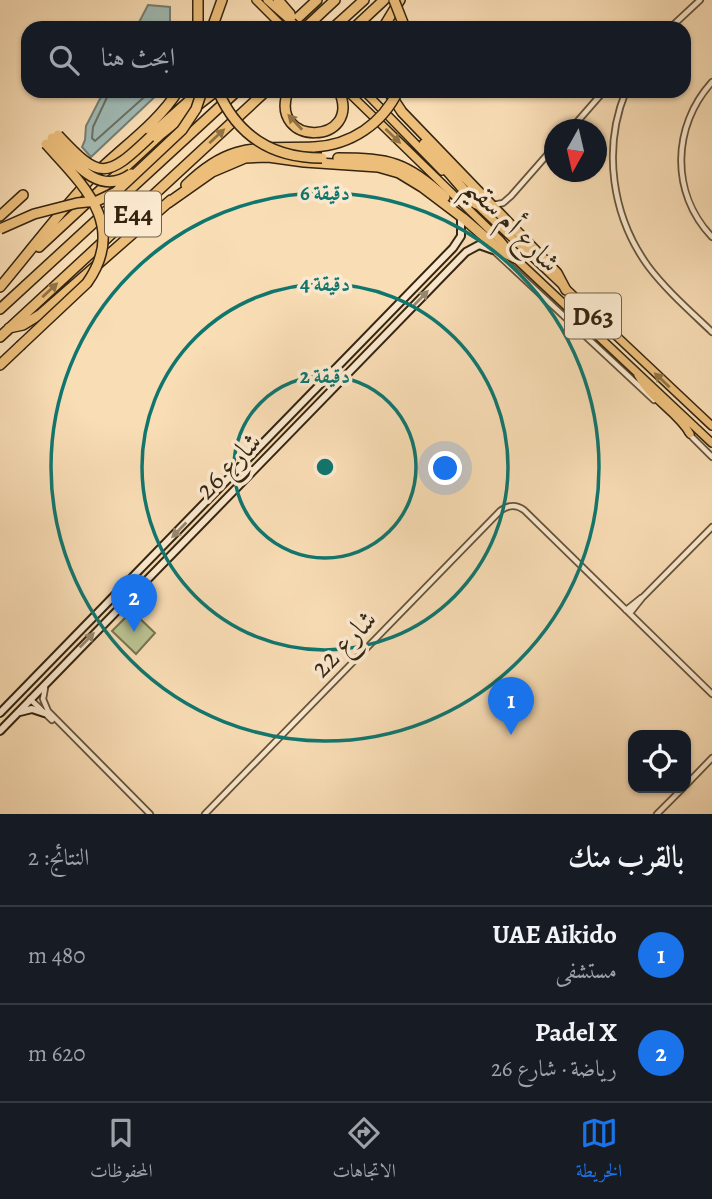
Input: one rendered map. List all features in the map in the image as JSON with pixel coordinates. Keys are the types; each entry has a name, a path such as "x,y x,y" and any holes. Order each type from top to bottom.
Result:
{"highway":[{"path":"198,0 198,21"},
{"path":"214,21 222,0"},
{"path":"278,0 290,14 290,21"},
{"path":"296,21 317,0"},
{"path":"312,21 335,0"},
{"path":"341,21 364,0"},
{"path":"362,21 384,0"},
{"path":"394,0 402,21"},
{"path":"387,21 400,0"},
{"path":"0,287 56,217 96,173 156,118 172,98"},
{"path":"52,139 94,168 111,169 123,162 193,98"},
{"path":"0,229 34,214 102,200 123,186 188,122 200,98"},
{"path":"20,262 28,258 60,225 161,134 208,98"},
{"path":"221,98 234,119 259,142 289,156 383,160 407,167 432,185 501,249 513,256"},
{"name":"E44","path":"0,309 229,98"},
{"name":"E44","path":"0,337 258,98"},
{"path":"287,98 285,106 290,121 301,130 315,134 326,131 338,121 344,105 342,98"},
{"path":"389,98 396,112 476,204"},
{"path":"391,98 503,220 560,276 566,290"},
{"path":"9,328 29,322 41,314 169,204 206,166 225,155 256,148 314,147 339,143 366,130 383,115 394,98"},
{"path":"52,139 88,175 103,183 123,179 154,156"},
{"path":"0,365 87,283 101,253 102,230 94,200 52,139"},
{"path":"169,204 221,167 252,157 372,166 390,170 411,180 453,209 501,251 513,256"},
{"path":"0,216 23,195"}],"main road":[{"path":"256,0 282,21"},
{"path":"267,0 285,21"},
{"name":"شارع أم سقيم","path":"354,98 513,256 712,443"},
{"name":"شارع أم سقيم","path":"371,98 476,204 712,426"},
{"name":"شارع 26","path":"0,713 457,243 462,234 461,221"},
{"name":"شارع 26","path":"0,730 468,250 479,245 493,250"},
{"path":"397,306 403,310 399,320"},
{"path":"636,371 645,388 690,434"},
{"path":"293,428 299,419 294,411"},
{"path":"30,699 29,689 41,671"},
{"path":"15,715 32,709 44,713"}],"street":[{"path":"678,21 700,0"},
{"path":"712,82 690,114 680,160 688,200 701,224 712,237"},
{"path":"580,119 598,98"},
{"path":"624,98 616,125 613,162 616,194 624,220 636,247 652,271 712,332"},
{"path":"503,220 504,208 511,196 544,159"},
{"path":"411,180 493,250 712,457"},
{"path":"489,205 500,204 511,196"},
{"name":"شارع 22","path":"205,814 500,511 513,506 524,510 628,611"},
{"path":"712,527 628,611 712,694"},
{"path":"49,681 43,693 43,702 64,730"},
{"path":"30,699 150,814"},
{"path":"691,779 712,758"},
{"path":"657,814 677,793"}],"green space":[{"path":"132,611 155,633 136,654 112,631"}],"water":[{"path":"148,5 170,7 170,21 140,21"},
{"path":"100,98 154,98 91,157 82,147 86,126"}],"place":[{"name":"Padel X","path":"134,632"},
{"name":"UAE Aikido","path":"511,735"}]}
